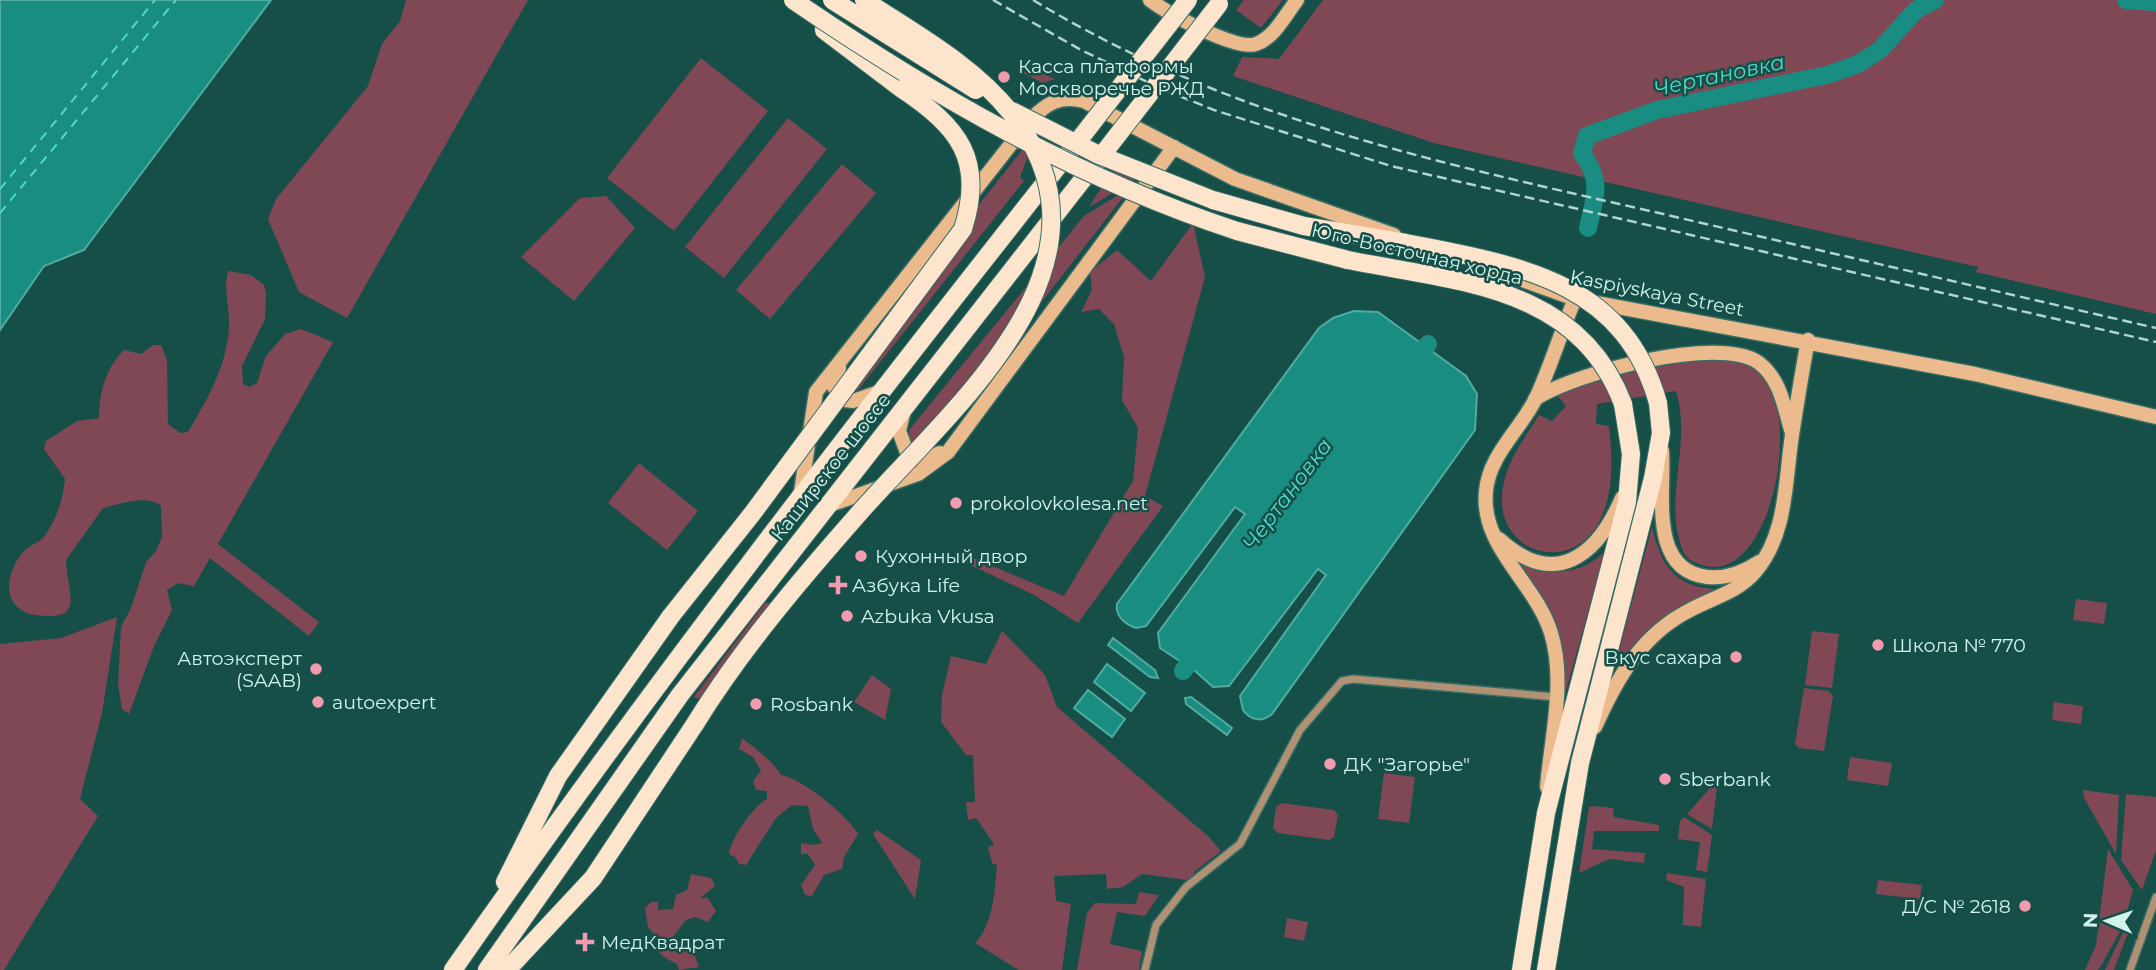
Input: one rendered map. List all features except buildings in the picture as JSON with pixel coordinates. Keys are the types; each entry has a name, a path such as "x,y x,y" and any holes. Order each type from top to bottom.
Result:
{"main road":[{"path":"486,923 558,776 671,616 752,514 948,253 963,229 970,205 972,179 967,156 951,128 934,111 785,0"},
{"name":"Юго-Восточная хорда","path":"793,0 1000,130 1135,193 1266,239 1488,290 1541,307 1569,325 1609,370 1623,404 1630,437 1631,472 1621,528 1564,732 1546,813 1521,970"},
{"name":"Юго-Восточная хорда","path":"832,0 952,76 1034,123 1099,155 1186,190 1304,226 1496,262 1566,287 1602,310 1624,331 1642,359 1658,403 1661,433 1638,544 1580,763 1546,970"},
{"path":"507,970 566,910 605,861 725,678 820,558 991,365 1021,323 1042,277 1051,231 1048,197 1037,159 1021,128 1010,112 977,79 864,0"},
{"path":"1150,0 1218,36 1241,45 1255,45 1269,37 1297,0"},
{"name":"Каширское шоссе","path":"453,970 641,709 879,392 1188,0"},
{"name":"Каширское шоссе","path":"487,970 680,695 1220,2"},
{"name":"Kaspiyskaya Street","path":"800,498 816,392 1039,111 1054,100 1073,98 1143,130 1235,179 1576,299 1808,340 2156,412"},
{"path":"826,507 918,474 940,459 1174,148"},
{"path":"1546,813 1557,663 1545,615 1493,533 1485,504 1489,474 1535,399 1576,299"},
{"path":"1580,763 1616,682 1638,650 1679,616 1739,587 1754,573 1765,556 1781,519 1808,340"},
{"path":"1535,399 1554,387 1591,374 1703,352 1727,351 1751,358 1769,372 1780,393 1792,433"},
{"path":"842,360 835,378 837,395 853,401 879,392"},
{"name":"Kaspiyskaya Street","path":"1982,376 2156,417"},
{"path":"904,407 899,431 905,449 914,459 924,460 936,456 957,439"},
{"path":"1661,433 1663,524 1668,549 1675,559 1691,572 1712,577 1745,570 1765,556"},
{"path":"1493,533 1514,550 1533,559 1550,563 1572,560 1592,549 1601,539 1612,521 1631,472"}],"street":[{"path":"1145,970 1156,925 1186,887 1240,844 1300,730 1342,681 1353,679 1556,697"},
{"path":"2130,970 2156,897"}],"shaded area":[{"path":"406,0 528,0 347,318 299,292 268,219 276,199 368,86 382,44 400,21"},
{"path":"1244,0 1283,0 1261,28 1236,10"},
{"path":"1323,0 2156,0 2156,314 1976,272 1978,267 1434,143 1233,76 1242,57 1279,59"},
{"path":"701,58 768,111 674,231 607,178"},
{"path":"1030,68 1055,79 1043,83 1023,73"},
{"path":"788,118 827,149 724,278 685,247"},
{"path":"1038,130 1020,177 1024,181 859,389 850,392 848,370"},
{"path":"1120,158 1140,167 1133,181 1089,207"},
{"path":"842,164 876,193 770,319 736,290"},
{"path":"1131,187 931,445 916,448 910,443 909,430 1084,216"},
{"path":"606,196 635,228 574,301 521,257 580,198"},
{"path":"1193,223 1205,277 1145,496 1163,506 1078,623 1034,595 962,561 966,555 1064,596 1133,481 1138,428 1122,400 1124,357 1114,324 1099,309 1081,312 1092,290 1090,272 1117,250 1151,281"},
{"path":"228,271 251,275 264,285 266,293 265,319 242,366 243,384 250,387 257,383 266,356 285,334 301,329 333,342 218,544 319,622 309,636 210,558 194,586 178,583 167,590 172,610 154,646 129,714 122,709 118,685 121,627 131,608 146,562 156,551 162,537 161,506 155,502 141,500 103,508 66,560 70,602 68,609 62,614 52,616 24,612 11,598 10,579 25,550 46,534 61,500 65,479 44,449 46,441 77,421 99,418 105,381 112,365 124,350 141,354 153,345 161,345 167,360 168,424 180,433 188,432 209,394 225,355 229,326 226,285"},
{"path":"1703,357 1751,364 1768,382 1778,410 1780,445 1776,482 1766,517 1750,545 1730,563 1706,566 1694,562 1684,553 1678,534 1675,514 1681,432 1676,391 1597,404 1596,424 1609,426 1611,480 1604,511 1592,533 1576,546 1558,552 1540,551 1523,543 1510,530 1503,511 1503,487 1508,468 1539,415 1552,421 1566,406 1557,395 1581,381"},
{"path":"639,463 698,511 667,550 608,503"},
{"path":"1652,527 1665,563 1677,577 1696,586 1716,590 1678,609 1654,626 1615,666"},
{"path":"1604,555 1562,705 1554,630 1542,600 1518,564 1551,571 1572,570 1592,562"},
{"path":"2076,599 2107,603 2104,624 2073,620"},
{"path":"772,602 779,608 701,700 694,697 765,603"},
{"path":"117,617 102,713 80,799 98,816 4,970 0,970 0,644 61,638"},
{"path":"1002,631 1045,675 1057,707 1209,837 1221,851 1194,872 1194,881 1142,874 1123,887 1107,889 1106,874 1054,876 1056,901 1071,904 1062,970 1019,970 975,943 989,917 997,865 992,863 988,848 994,844 976,818 968,820 966,802 975,802 973,755 966,755 941,722 942,695 951,656 986,664"},
{"path":"1812,631 1839,634 1832,688 1805,685"},
{"path":"872,675 891,689 885,720 854,702"},
{"path":"1804,688 1829,691 1833,696 1824,751 1799,748 1795,744"},
{"path":"2054,702 2083,706 2081,724 2052,720"},
{"path":"742,738 781,775 801,783 824,799 858,834 844,857 842,869 824,875 812,896 805,895 801,885 815,865 808,854 801,854 801,843 822,843 813,829 808,806 792,805 776,818 746,865 739,864 735,857 729,854 744,824 767,799 767,791 756,790 753,781 761,771 753,757 739,749"},
{"path":"1850,757 1892,763 1888,786 1847,780"},
{"path":"1384,773 1415,777 1409,823 1378,819"},
{"path":"1718,779 1712,829 1687,814"},
{"path":"2083,790 2119,795 2116,854 2084,798"},
{"path":"2126,794 2156,797 2156,850 2142,890 2121,860"},
{"path":"1281,803 1334,810 1338,815 1334,837 1329,840 1278,833 1273,828 1276,807"},
{"path":"1589,807 1613,808 1614,817 1659,825 1659,831 1594,831 1592,849 1645,853 1644,863 1609,859 1579,873"},
{"path":"1684,817 1712,835 1707,872 1696,870 1700,842 1678,839 1680,821"},
{"path":"877,830 921,860 915,899 873,834"},
{"path":"2108,849 2133,890 2123,926 2102,964 2098,970 2085,970 2096,945"},
{"path":"1667,873 1706,879 1701,927 1683,925 1684,887 1666,880"},
{"path":"691,874 711,878 715,886 700,898 708,898 716,911 708,922 695,917 686,920 669,942 671,950 691,946 699,967 679,970 677,964 660,952 658,939 648,927 645,908 651,902 658,902 658,910 673,909 676,895 687,890"},
{"path":"1878,880 1922,885 1920,899 1876,894"},
{"path":"1139,892 1159,895 1145,916 1117,912 1110,944 1142,951 1139,970 1077,970 1087,913 1095,903 1136,904"},
{"path":"1287,918 1308,922 1304,941 1284,937"},
{"path":"2131,925 2114,970 2105,970 2125,928"}],"water":[{"path":"0,0 271,0 84,250 44,266 0,330"},
{"path":"1354,311 1378,312 1466,376 1477,394 1475,430 1272,714 1264,719 1256,719 1243,710 1240,696 1326,575 1318,569 1229,686 1213,687 1194,670 1428,354 1418,347 1181,662 1160,648 1158,633 1245,514 1235,507 1146,626 1136,628 1125,622 1119,616 1117,604 1319,328 1333,318"},
{"path":"1113,638 1155,670 1158,678 1150,677 1108,645"},
{"path":"1107,664 1145,693 1131,711 1094,682"},
{"path":"1088,690 1125,719 1112,737 1074,708"},
{"path":"1191,697 1232,728 1227,735 1186,704 1185,698"}],"waterway":[{"name":"Чертановка","path":"1588,228 1596,189 1593,172 1582,153 1587,136 1657,110 1827,75 1858,64 1880,50 1916,10 1935,0"},
{"name":"Чертановка","path":"2126,0 2156,2"},
{"name":"Чертановка","path":"1183,671 1428,344"}],"ferry route":[{"path":"0,189 155,0"},
{"path":"0,213 176,0"}],"railway":[{"path":"993,0 1081,50 1162,89 1214,110 1391,166 2156,342"},
{"path":"1033,0 1107,41 1181,76 1332,131 1489,174 2156,328"}],"place":[{"name":"Касса платформы Москворечье РЖД","path":"1004,77"},
{"name":"prokolovkolesa.net","path":"956,503"},
{"name":"Кухонный двор","path":"861,556"},
{"name":"Азбука Life","path":"838,585"},
{"name":"Azbuka Vkusa","path":"847,616"},
{"name":"Школа № 770","path":"1878,645"},
{"name":"Вкус сахара","path":"1736,657"},
{"name":"Автоэксперт (SAAB)","path":"316,669"},
{"name":"autoexpert","path":"318,702"},
{"name":"Rosbank","path":"756,704"},
{"name":"ДК \"Загорье\"","path":"1330,764"},
{"name":"Sberbank","path":"1665,779"},
{"name":"Д/C № 2618","path":"2025,906"},
{"name":"МедКвадрат","path":"585,942"}]}
